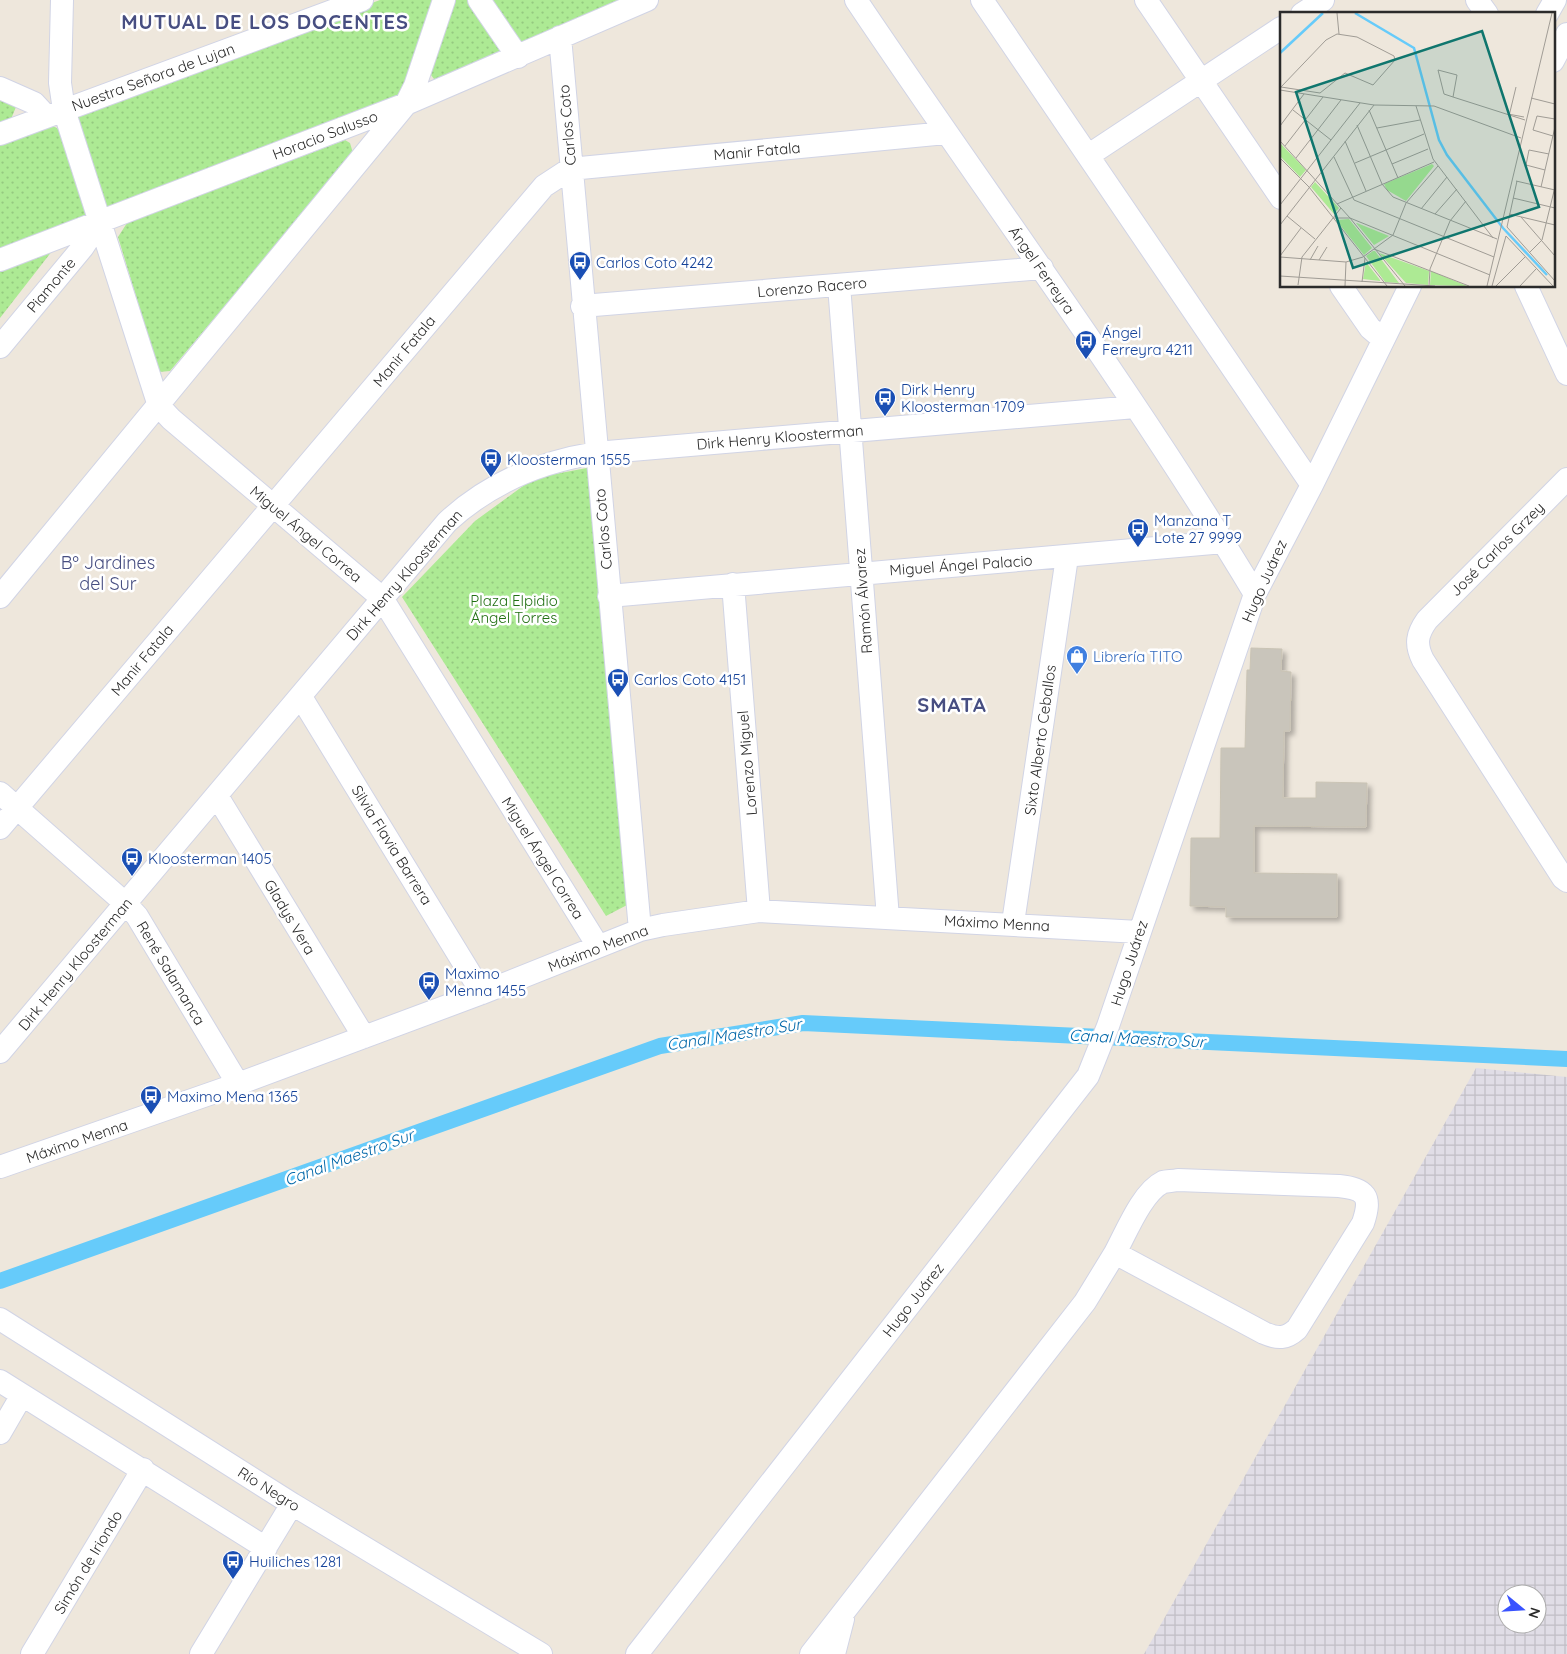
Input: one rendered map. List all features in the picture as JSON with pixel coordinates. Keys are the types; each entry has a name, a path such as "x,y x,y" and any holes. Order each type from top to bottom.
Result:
{"street":[{"name":"Miguel Ángel Correa","path":"62,0 60,83 55,113 100,221 160,406 172,420 382,598 598,946"},
{"name":"Nuestra Señora de Lujan","path":"0,134 362,0"},
{"path":"0,597 160,406 406,104 415,86 444,0"},
{"path":"480,0 518,57"},
{"name":"Horacio Salusso","path":"0,260 406,104 647,0"},
{"name":"Ángel Ferreyra","path":"856,0 946,133 1042,268 1224,542 1255,594"},
{"path":"982,0 1312,485"},
{"path":"1146,0 1280,197"},
{"path":"1477,0 1486,12"},
{"path":"1548,12 1555,0"},
{"path":"1089,155 1280,29"},
{"path":"1554,59 1567,34"},
{"name":"Carlos Coto","path":"560,37 582,306 640,930"},
{"path":"0,88 55,113"},
{"name":"Manir Fatala","path":"0,828 544,186 570,169 946,133"},
{"name":"Piamonte","path":"0,347 83,247 100,221"},
{"name":"Lorenzo Racero","path":"582,306 1042,268"},
{"name":"Ramón Álvarez","path":"839,285 888,918"},
{"path":"1342,288 1370,328 1383,339"},
{"name":"Hugo Juárez","path":"637,1654 1088,1076 1096,1062 1255,594 1312,485 1409,288"},
{"path":"1527,288 1567,374"},
{"name":"Dirk Henry Kloosterman","path":"0,1052 447,522 467,503 514,475 558,461 596,453 1134,407"},
{"name":"José Carlos Grzey","path":"1567,479 1426,620 1419,632 1417,641 1423,660 1563,878 1567,881"},
{"name":"Miguel Ángel Palacio","path":"609,596 1066,557 1138,548 1224,542"},
{"name":"Sixto Alberto Ceballos","path":"1013,923 1066,557"},
{"name":"Lorenzo Miguel","path":"733,584 759,911"},
{"name":"Silvia Flavia Barrera","path":"301,697 482,993"},
{"name":"René Salamanca","path":"0,793 126,904 137,916 238,1084"},
{"name":"Gladys Vera","path":"217,796 364,1037"},
{"name":"Máximo Menna","path":"0,1167 238,1084 482,993 640,930 663,925 759,911 1013,923 1139,932"},
{"path":"813,1654 1085,1302 1145,1199 1154,1188 1163,1182 1178,1180 1339,1186 1356,1188 1363,1192 1367,1200 1368,1210 1363,1223 1297,1330 1284,1338 1275,1338 1264,1333 1115,1253"},
{"name":"Río Negro","path":"0,1319 292,1504 541,1654"},
{"path":"0,1381 144,1469 266,1548"},
{"path":"0,1433 22,1395"},
{"name":"Simón de Iriondo","path":"32,1654 144,1469"},
{"path":"201,1654 292,1504"},
{"path":"834,1654 845,1613"}],"shaded area":[{"path":"1476,1068 1567,1077 1567,1654 1144,1654"}],"green space":[{"path":"380,0 435,0 404,93 116,208 107,206 101,201 76,124 83,110"},
{"path":"454,0 472,0 503,53 444,82 434,79 428,71"},
{"path":"492,0 634,0 531,45 520,42"},
{"path":"0,97 16,107 11,119 0,123"},
{"path":"45,126 55,127 63,132 86,213 81,222 0,253 0,143"},
{"path":"345,140 350,143 353,153 170,371 159,372 118,237 127,223"},
{"path":"56,246 0,318 0,270"},
{"name":"Plaza Elpidio Ángel Torres","path":"592,467 629,904 606,916 402,597 475,521 534,478"}],"building":[{"path":"1251,648 1282,649 1281,671 1291,672 1290,731 1284,731 1283,798 1316,798 1316,782 1367,783 1366,827 1254,826 1254,873 1337,874 1337,917 1226,917 1226,907 1190,906 1191,838 1220,838 1221,748 1245,748 1247,670 1250,670"}],"waterway":[{"name":"Canal Maestro Sur","path":"0,1281 660,1046 803,1023 1567,1059"}],"place":[{"name":"Carlos Coto 4242","path":"580,281"},
{"name":"Ángel Ferreyra 4211","path":"1086,360"},
{"name":"Dirk Henry Kloosterman 1709","path":"885,417"},
{"name":"Kloosterman 1555","path":"491,478"},
{"name":"Manzana T Lote 27 9999","path":"1138,548"},
{"name":"Librería TITO","path":"1077,675"},
{"name":"Carlos Coto 4151","path":"618,698"},
{"name":"Kloosterman 1405","path":"132,877"},
{"name":"Maximo Menna 1455","path":"429,1001"},
{"name":"Maximo Mena 1365","path":"151,1115"},
{"name":"Huiliches 1281","path":"233,1580"}],"district":[{"name":"MUTUAL DE LOS DOCENTES","path":"265,21"},
{"name":"Bº Jardines del Sur","path":"108,572"},
{"name":"SMATA","path":"952,704"}]}
